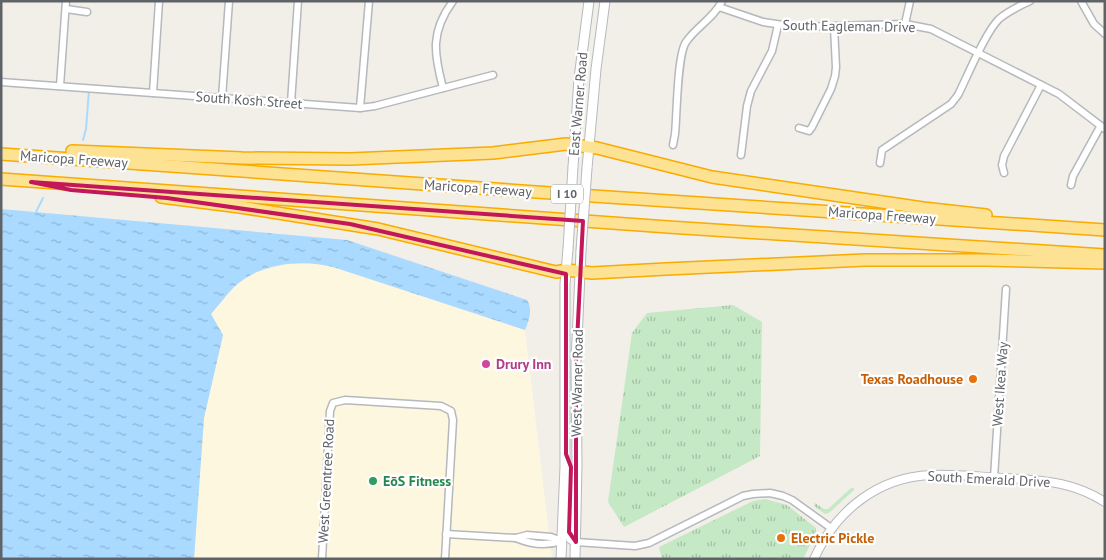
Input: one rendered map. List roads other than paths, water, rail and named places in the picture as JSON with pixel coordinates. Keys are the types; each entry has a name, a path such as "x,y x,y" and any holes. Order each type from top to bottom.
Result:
{"highway":[{"path":"30,156 73,151 242,158 396,158 493,153 566,144 588,147 712,177 796,190 932,209 1105,223"},
{"name":"Maricopa Freeway","path":"1,154 584,196 1105,230"},
{"name":"Maricopa Freeway","path":"1,179 668,227 1105,255"},
{"path":"31,182 72,190 167,198 350,224 556,272 567,270 592,273 866,260 986,260 1105,263"}],"main road":[{"name":"East Warner Road","path":"570,208 579,78 589,1"},
{"name":"East Warner Road","path":"584,208 588,147 604,1"},
{"name":"West Warner Road","path":"561,559 566,454 565,284 570,208"},
{"name":"West Warner Road","path":"575,559 576,362 584,208"},
{"path":"566,454 570,458 571,467 569,532 570,538 576,542"}],"street":[{"path":"60,86 66,1"},
{"path":"153,93 159,1"},
{"path":"222,98 229,1"},
{"path":"291,103 298,1"},
{"path":"360,108 369,1"},
{"path":"443,88 436,62 435,45 438,27 453,1"},
{"path":"905,24 910,1"},
{"path":"880,163 882,150 951,104 958,95 997,21 1007,13 1030,1"},
{"path":"1081,1 1094,24 1105,34"},
{"path":"673,144 682,50 690,35 720,4"},
{"name":"South Eagleman Drive","path":"720,4 778,25 813,28 905,24 930,29 1074,104 1102,128"},
{"path":"66,10 87,12"},
{"path":"742,155 747,106 751,92 772,51 778,25"},
{"path":"800,128 808,131 812,128 831,88 836,67 834,27"},
{"name":"South Kosh Street","path":"1,82 360,108 376,106 493,75"},
{"path":"1004,173 1002,165 1004,156 1040,85"},
{"path":"1071,185 1073,176 1102,128"},
{"name":"West Ikea Way","path":"994,478 1006,290"},
{"name":"West Greentree Road","path":"322,559 329,419 333,403 345,400 442,406 451,411 453,420 446,534"},
{"name":"South Emerald Drive","path":"814,559 831,528 858,501 889,483 914,477 932,475 994,478 1067,485 1089,492 1105,502"},
{"path":"576,542 636,546 649,543 743,496 765,493 775,494 792,500 831,528"},
{"path":"445,559 446,534 516,538 525,542 553,544 562,541"}],"water":[{"path":"1,209 347,240 527,300 530,315 525,330 333,267 308,263 281,265 256,273 234,287 211,314 223,335 204,418 194,559 1,559"}],"waterway":[{"path":"83,140 86,129 89,90"},
{"path":"36,212 43,198"}],"place":[{"name":"Drury Inn","path":"486,364"},
{"name":"Texas Roadhouse","path":"973,379"},
{"name":"EōS Fitness","path":"373,481"},
{"name":"Electric Pickle","path":"781,538"}]}
